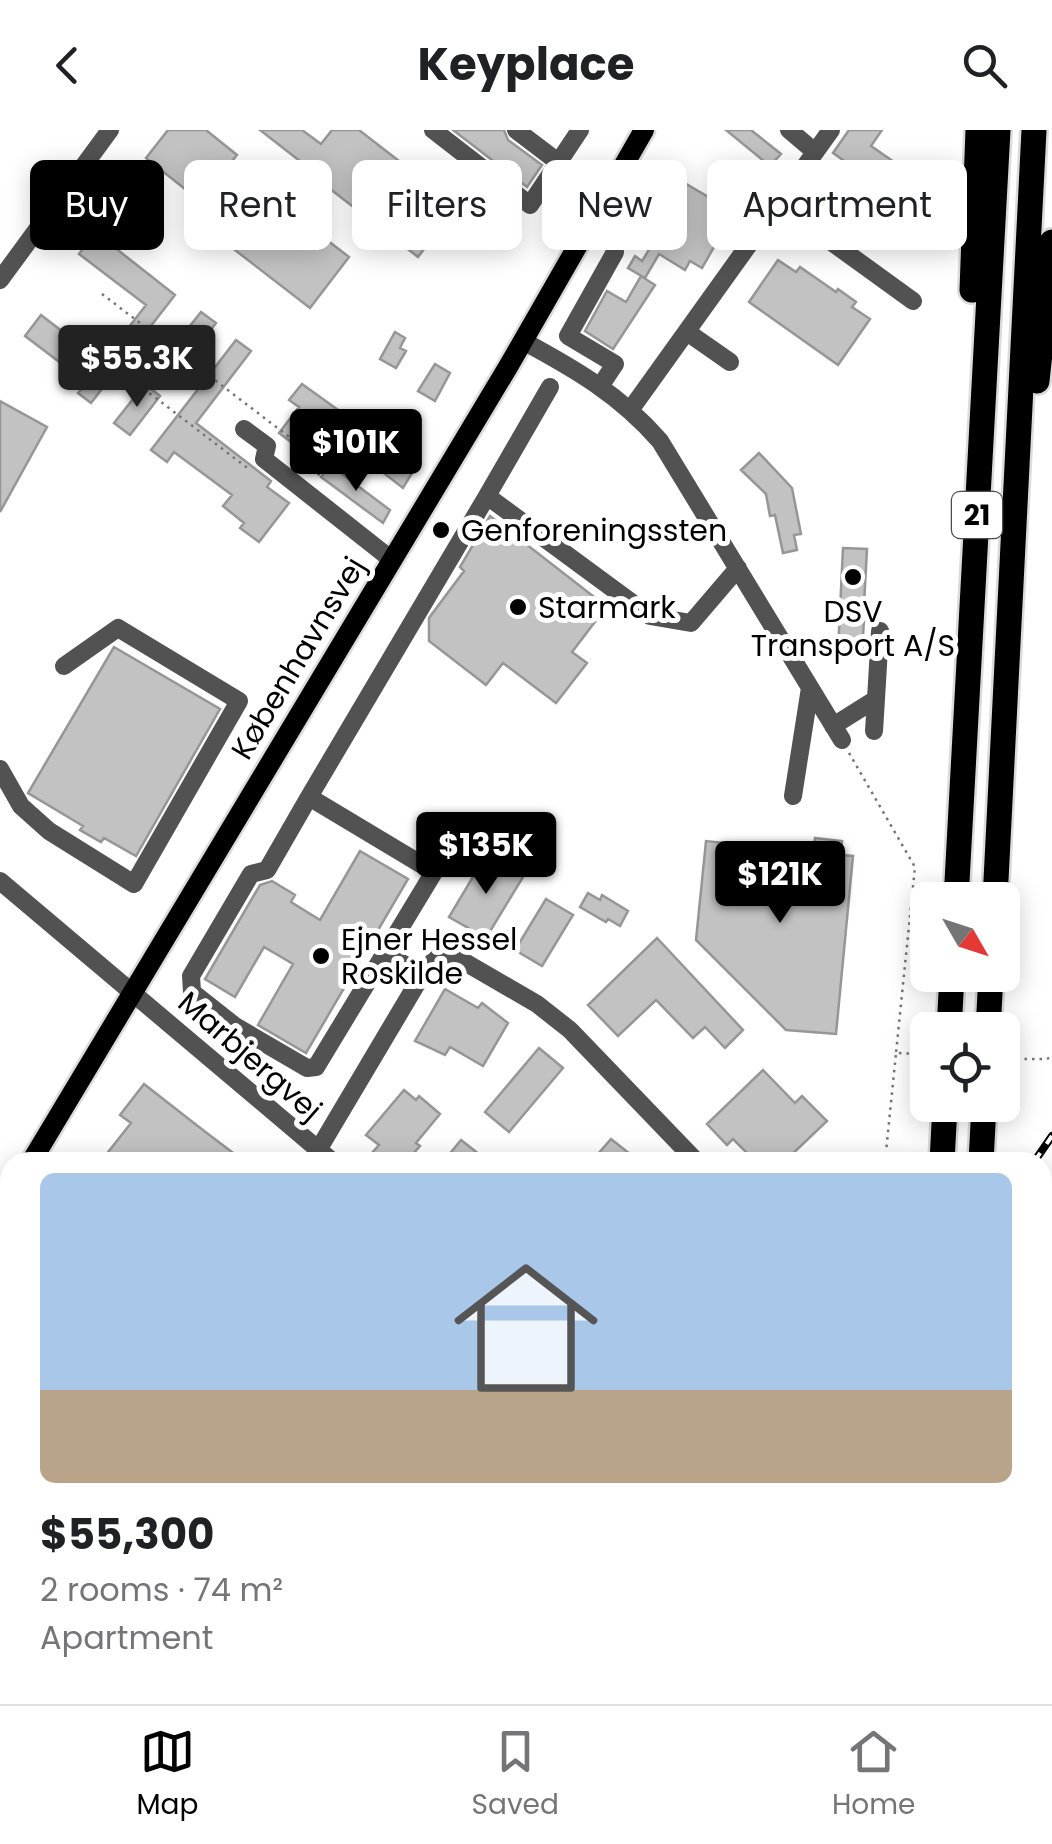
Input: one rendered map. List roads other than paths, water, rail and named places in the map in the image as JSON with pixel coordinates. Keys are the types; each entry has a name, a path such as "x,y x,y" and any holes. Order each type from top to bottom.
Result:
{"highway":[{"path":"978,130 972,312 980,448"},
{"name":"21","path":"957,882 998,130"},
{"name":"21","path":"996,882 1034,130"},
{"path":"1017,479 1038,372 1052,242"},
{"path":"943,1152 944,1122"},
{"path":"982,1152 983,1122"}],"main road":[{"name":"Københavnsvej","path":"37,1152 644,130"}],"street":[{"path":"0,280 110,130"},
{"path":"433,130 530,204 542,186"},
{"path":"516,130 555,160"},
{"path":"559,160 580,130"},
{"path":"789,130 815,152"},
{"path":"810,160 830,130"},
{"path":"630,409 746,250"},
{"path":"843,250 914,301"},
{"path":"601,385 615,364 568,336 615,252"},
{"path":"687,332 730,362"},
{"path":"522,341 601,385 630,409 671,456 837,733 876,699"},
{"path":"309,797 434,872 316,1067 307,1068 235,1026 192,992 191,976 251,874 266,870 550,386"},
{"path":"244,428 267,446 264,458 392,560"},
{"path":"486,496 650,616 691,623 738,568"},
{"path":"0,770 21,806 50,831 134,884 239,701 118,628 64,666"},
{"path":"874,731 880,632"},
{"path":"793,796 810,688"},
{"name":"Marbjergvej","path":"0,881 314,1152"},
{"path":"385,953 425,970"},
{"path":"324,1152 425,970 442,955 456,957 537,1004 570,1030 688,1152"}],"railway":[{"path":"1041,1152 1052,1136"}],"place":[{"name":"Genforeningssten","path":"441,530"},
{"name":"DSV Transport A/S","path":"853,577"},
{"name":"Starmark","path":"518,607"},
{"name":"Ejner Hessel Roskilde","path":"321,956"}]}
